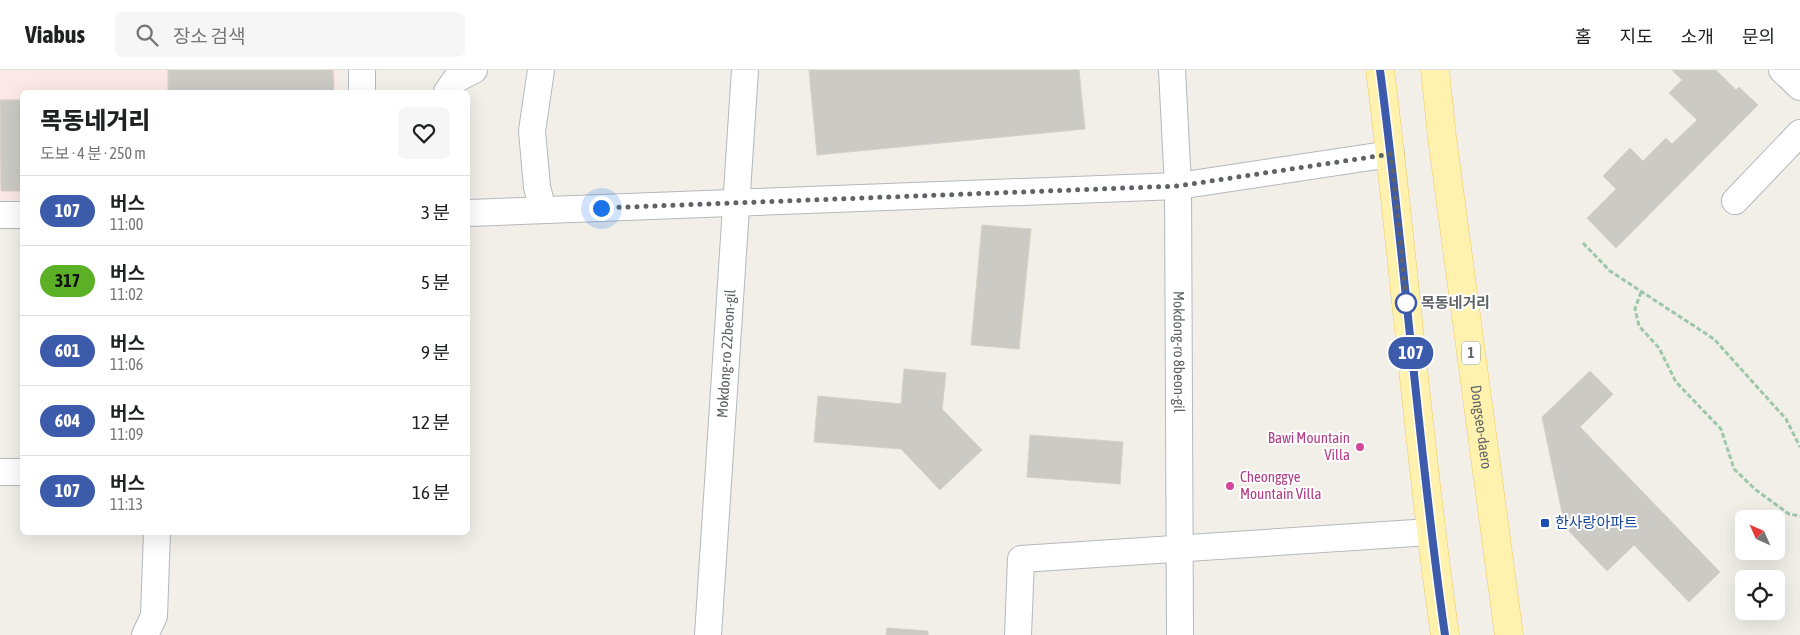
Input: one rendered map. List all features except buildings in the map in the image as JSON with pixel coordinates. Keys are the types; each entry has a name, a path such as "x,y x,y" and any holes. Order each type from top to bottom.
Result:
{"main road":[{"path":"1380,70 1391,154 1430,532 1445,635"},
{"name":"Dongseo-daero","path":"1435,70 1442,138 1510,635"}],"street":[{"path":"362,70 362,90"},
{"path":"448,90 456,79 474,70"},
{"path":"540,70 532,132 537,187 543,210"},
{"name":"Mokdong-ro 22beon-gil","path":"708,635 745,70"},
{"name":"Mokdong-ro 8beon-gil","path":"1172,70 1178,186 1180,635"},
{"path":"1782,70 1800,87"},
{"path":"1735,201 1800,133"},
{"path":"470,213 1178,186 1391,154"},
{"path":"0,215 20,215"},
{"path":"0,472 20,472"},
{"path":"1018,635 1021,560 1430,532"},
{"path":"149,626 157,535"}],"path":[{"path":"1583,243 1610,271 1714,339 1786,419 1800,447"},
{"path":"1641,292 1635,309 1639,326 1659,348 1676,382 1721,428 1734,469 1756,490 1789,514 1800,516"}],"shaded area":[{"path":"0,70 337,70 338,90 20,90 20,201 0,200"}],"bus line":[{"name":"107","path":"1380,70 1391,154 1430,532 1445,635"}],"place":[{"name":"목동네거리","path":"1406,303"},
{"name":"Bawi Mountain Villa","path":"1360,447"},
{"name":"Cheonggye Mountain Villa","path":"1230,486"},
{"name":"한사랑아파트","path":"1545,523"}],"route":[{"path":"601,208 1178,186 1391,154 1407,306 1406,303"}]}
